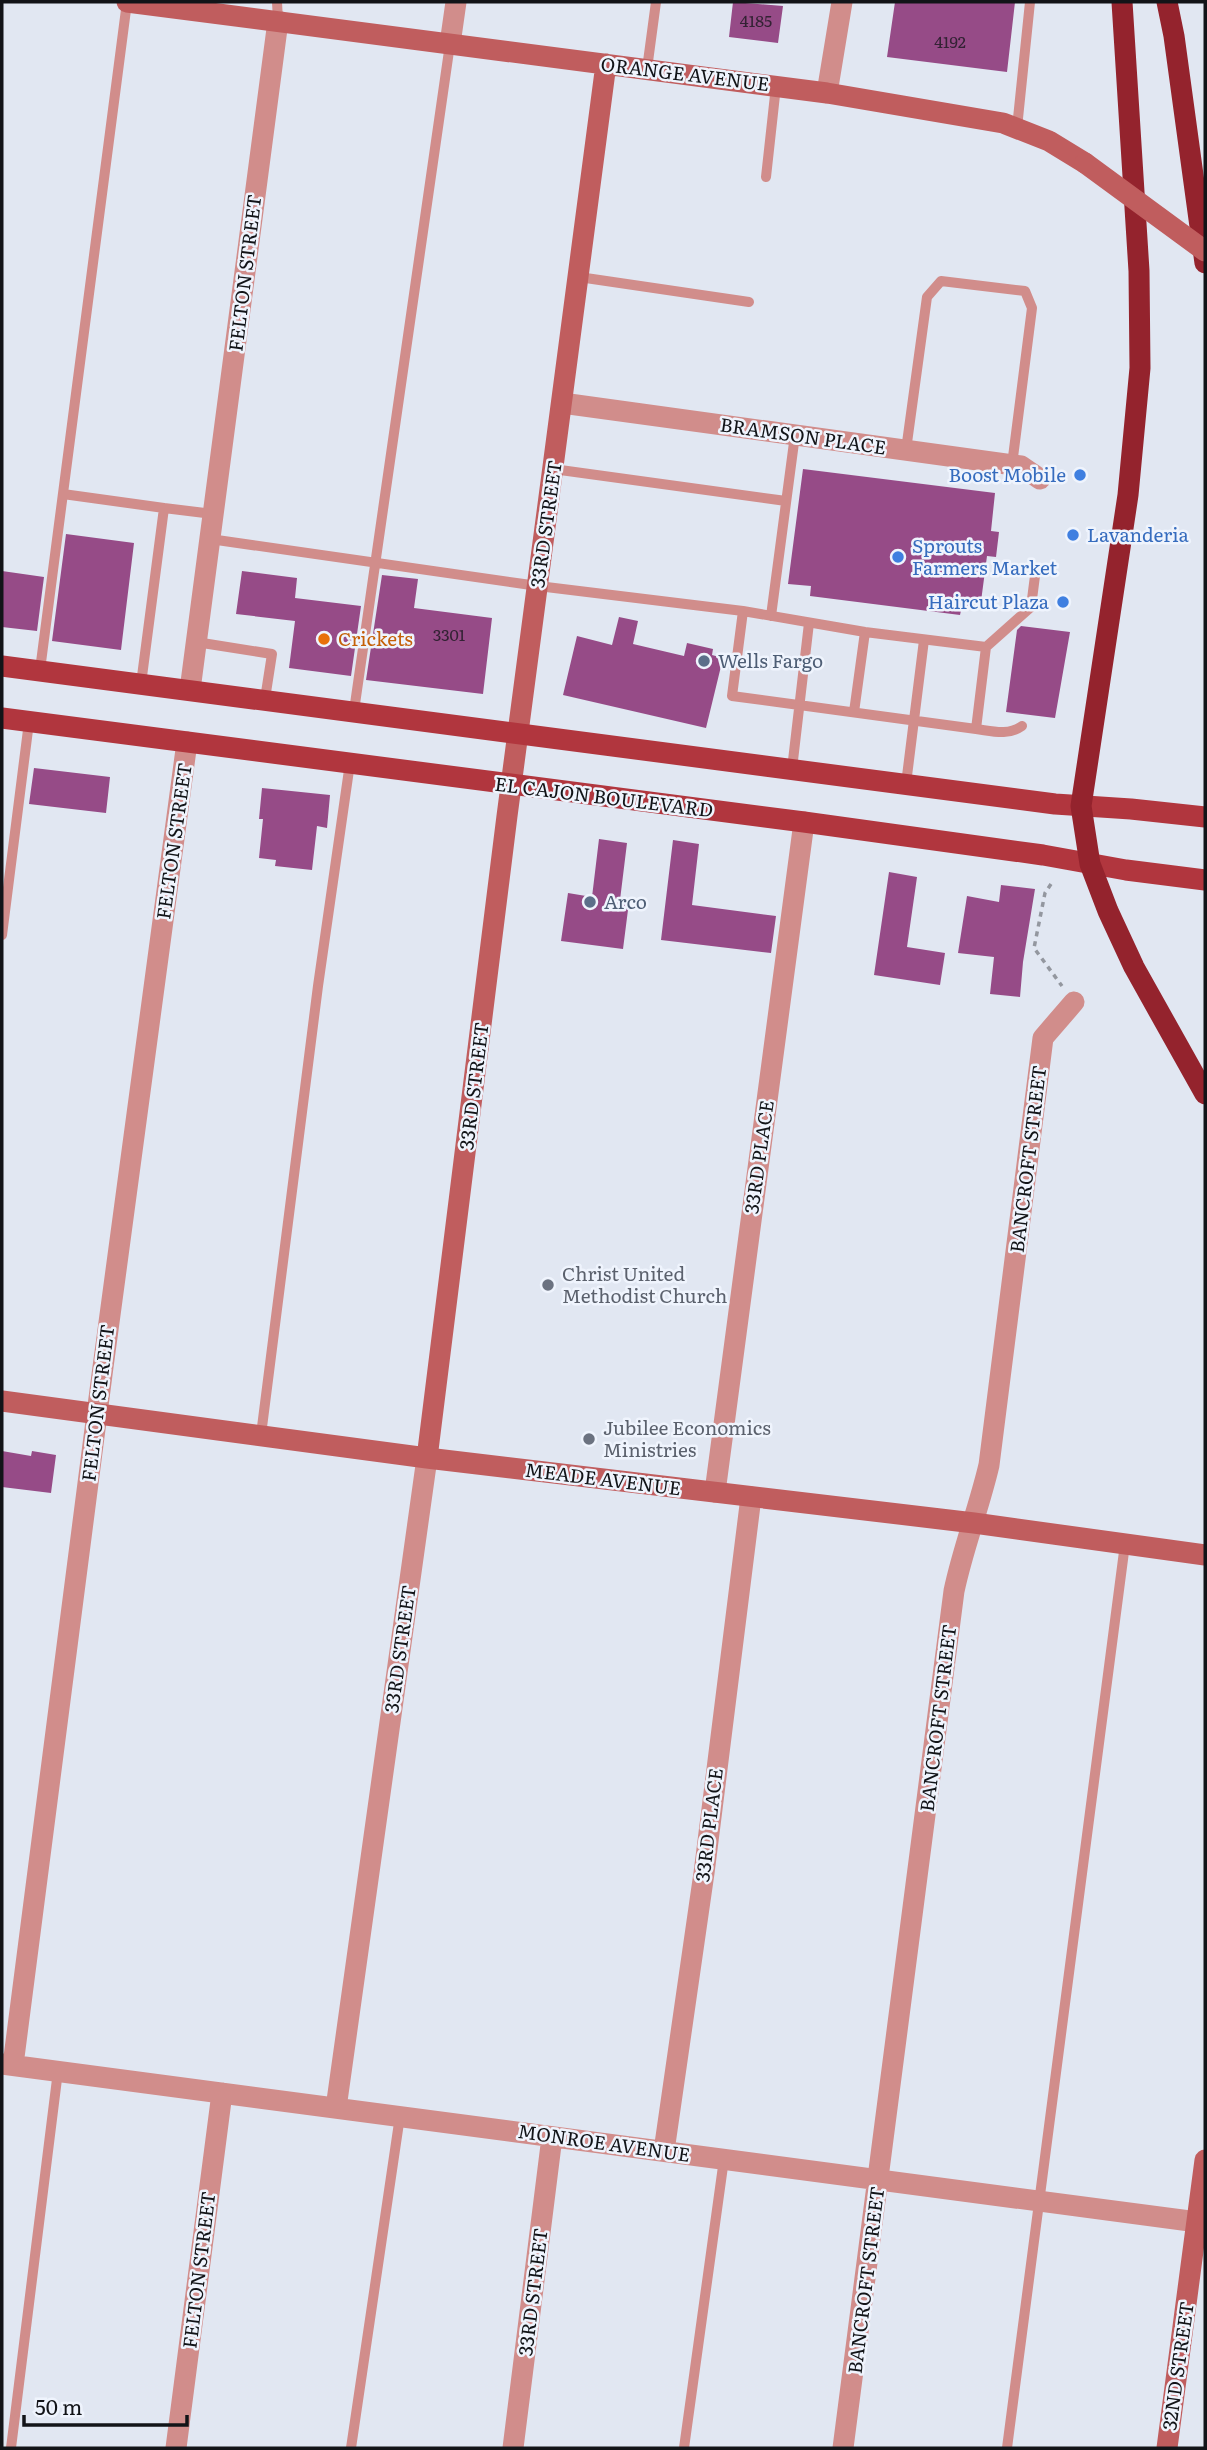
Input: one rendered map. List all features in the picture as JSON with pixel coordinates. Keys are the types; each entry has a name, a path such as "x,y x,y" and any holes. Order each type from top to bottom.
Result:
{"highway":[{"path":"1122,2 1139,271 1140,368 1128,495 1081,806 1090,864 1134,967 1205,1094"},
{"path":"1167,2 1205,263"}],"main road":[{"path":"2,666 1081,806 1205,817"},
{"name":"EL CAJON BOULEVARD","path":"2,718 804,822 1205,880"}],"street":[{"name":"ORANGE AVENUE","path":"127,2 277,12 450,44 827,93 1003,123 1049,141 1085,163 1205,251"},
{"path":"450,44 456,2"},
{"path":"827,93 842,2"},
{"name":"FELTON STREET","path":"190,690 277,12"},
{"name":"33RD STREET","path":"336,2108 427,1458 606,64"},
{"name":"BRAMSON PLACE","path":"562,403 1021,466 1040,478"},
{"name":"FELTON STREET","path":"7,2064 187,742"},
{"name":"33RD PLACE","path":"715,1492 804,822"},
{"name":"BANCROFT STREET","path":"844,2448 954,1591 989,1465 1043,1038 1074,1002"},
{"name":"MEADE AVENUE","path":"2,1401 427,1458 974,1523 1205,1555"},
{"name":"33RD PLACE","path":"664,2151 704,1873 751,1497"},
{"name":"MONROE AVENUE","path":"7,2064 1201,2222"},
{"name":"FELTON STREET","path":"176,2448 222,2093"},
{"name":"33RD STREET","path":"513,2448 552,2137"},
{"name":"32ND STREET","path":"1167,2448 1201,2222 1205,2160"}],"lane":[{"path":"40,670 127,2"},
{"path":"647,69 656,2"},
{"path":"1017,128 1030,2"},
{"path":"354,711 450,44"},
{"path":"766,177 776,86"},
{"path":"579,277 749,302"},
{"path":"906,450 927,297 941,281 1025,291 1032,308 1012,465"},
{"path":"771,616 795,435"},
{"path":"554,469 786,500"},
{"path":"63,494 213,514"},
{"path":"141,684 164,508"},
{"path":"209,540 538,586 743,611 865,632 986,648"},
{"path":"976,729 986,648 1031,607 1036,568"},
{"path":"743,611 733,696 1007,733 1022,726"},
{"path":"792,769 809,623"},
{"path":"854,712 865,632"},
{"path":"906,784 925,640"},
{"path":"196,642 272,654 265,699"},
{"path":"2,935 29,722"},
{"path":"261,1435 318,986 350,763"},
{"path":"1007,2448 1125,1544"},
{"path":"11,2448 58,2071"},
{"path":"351,2448 400,2116"},
{"path":"684,2448 724,2159"}],"path":[{"path":"1051,884 1045,893 1034,948 1074,1002"}],"building":[{"path":"733,2 783,6 778,43 729,37"},
{"path":"895,2 1015,2 1007,72 887,57"},
{"path":"803,469 995,493 991,531 999,532 996,557 987,556 980,609 962,606 960,615 810,596 811,586 788,584"},
{"path":"66,534 134,543 121,650 52,641"},
{"path":"2,571 44,577 37,631 2,627"},
{"path":"242,571 297,578 295,598 361,606 351,676 289,668 295,621 236,614"},
{"path":"382,575 418,579 414,608 492,618 483,694 366,680"},
{"path":"619,617 638,621 633,644 684,656 687,643 713,649 712,655 723,658 706,728 563,695 577,636 612,645"},
{"path":"1021,626 1070,632 1055,718 1006,712 1017,630"},
{"path":"34,768 110,777 106,813 29,804"},
{"path":"262,788 330,795 327,828 317,826 312,870 275,866 276,860 259,858 263,819 259,819"},
{"path":"599,839 627,843 620,900 629,902 623,949 561,941 568,893 592,897"},
{"path":"673,840 699,844 692,905 776,916 771,953 661,940"},
{"path":"889,872 917,877 907,947 945,953 940,985 874,975"},
{"path":"1001,885 1035,889 1020,997 990,994 994,957 958,953 967,896 999,902"},
{"path":"2,1451 31,1456 32,1451 56,1455 51,1493 2,1487"}],"place":[{"name":"Boost Mobile","path":"1080,475"},
{"name":"Lavanderia","path":"1073,535"},
{"name":"Sprouts Farmers Market","path":"898,557"},
{"name":"Haircut Plaza","path":"1063,602"},
{"name":"Crickets","path":"324,639"},
{"name":"Wells Fargo","path":"704,661"},
{"name":"Arco","path":"590,902"},
{"name":"Christ United Methodist Church","path":"548,1285"},
{"name":"Jubilee Economics Ministries","path":"589,1439"}]}
